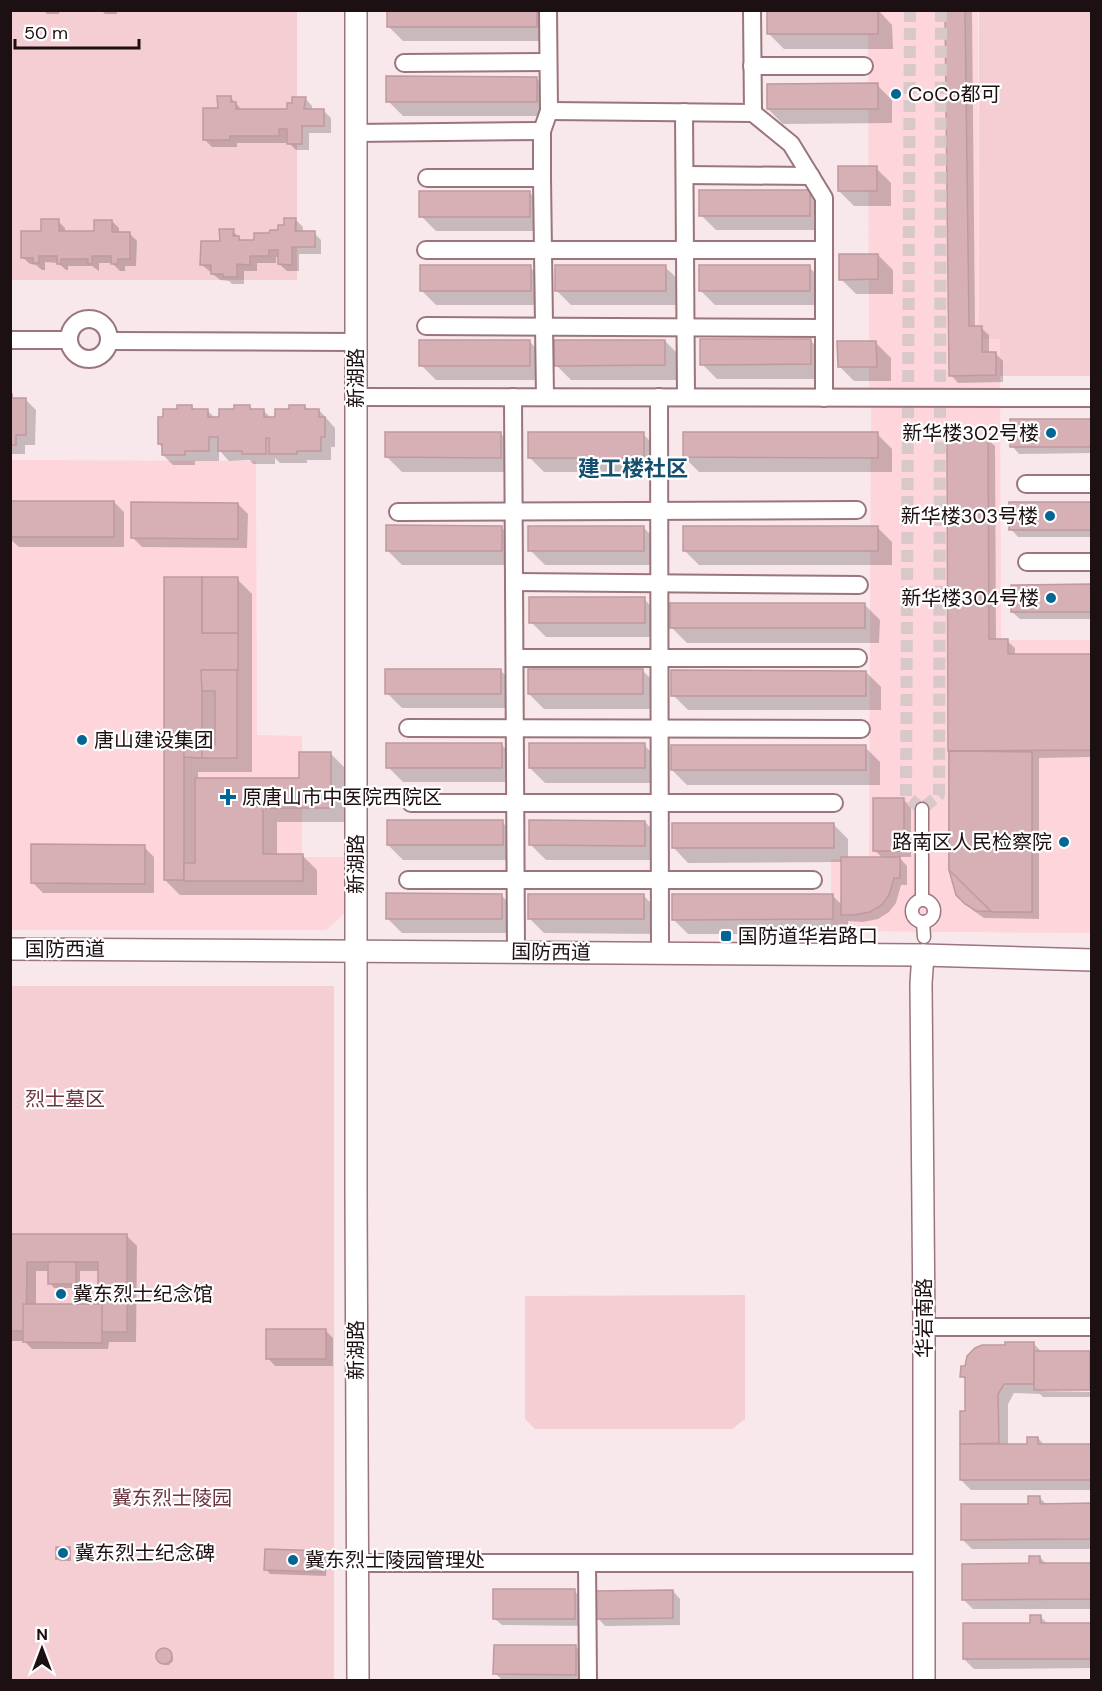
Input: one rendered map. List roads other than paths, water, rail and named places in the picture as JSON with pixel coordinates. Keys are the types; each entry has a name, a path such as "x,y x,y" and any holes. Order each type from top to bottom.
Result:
{"street":[{"name":"新湖路","path":"356,10 358,1680"},
{"path":"545,397 542,131 549,111 548,10"},
{"path":"752,10 753,113"},
{"path":"404,63 548,62"},
{"path":"752,66 864,66"},
{"path":"549,111 753,113 791,144 824,198 824,398"},
{"path":"684,112 686,397"},
{"path":"355,133 542,131"},
{"path":"685,175 811,176"},
{"path":"428,178 542,178"},
{"path":"426,250 824,250"},
{"path":"96,320 106,328 110,341 104,353 93,360 86,360 74,353 70,347 69,334 77,322 96,320"},
{"path":"426,326 824,328"},
{"path":"10,340 69,340"},
{"path":"110,341 355,342"},
{"path":"356,397 1092,398"},
{"path":"513,397 516,951"},
{"path":"659,397 660,953"},
{"path":"1026,484 1092,484"},
{"path":"398,512 857,510"},
{"path":"1027,562 1092,562"},
{"path":"515,582 859,585"},
{"path":"515,658 858,658"},
{"path":"408,728 861,729"},
{"path":"411,803 834,803"},
{"path":"922,809 922,899 929,901 935,910 930,920 923,922 923,946"},
{"path":"408,880 813,880"},
{"name":"国防西道","path":"10,949 660,953 923,946 1092,960"},
{"name":"华岩南路","path":"923,946 921,983 924,1680"},
{"path":"924,1327 1092,1327"},
{"path":"357,1563 925,1563"},
{"path":"587,1563 588,1680"}],"tunnel":[{"path":"910,10 906,796 922,809 939,795 941,10"}],"place":[{"name":"CoCo都可","path":"896,94"},
{"name":"新华楼302号楼","path":"1051,433"},
{"name":"新华楼303号楼","path":"1050,516"},
{"name":"新华楼304号楼","path":"1051,598"},
{"name":"唐山建设集团","path":"82,740"},
{"name":"原唐山市中医院西院区","path":"228,797"},
{"name":"路南区人民检察院","path":"1064,842"},
{"name":"国防道华岩路口","path":"726,936"},
{"name":"冀东烈士纪念馆","path":"61,1294"},
{"name":"冀东烈士纪念碑","path":"63,1553"},
{"name":"冀东烈士陵园管理处","path":"293,1560"}],"district":[{"name":"建工楼社区","path":"633,468"}],"park label":[{"name":"烈士墓区","path":"65,1099"},
{"name":"冀东烈士陵园","path":"172,1498"}]}
